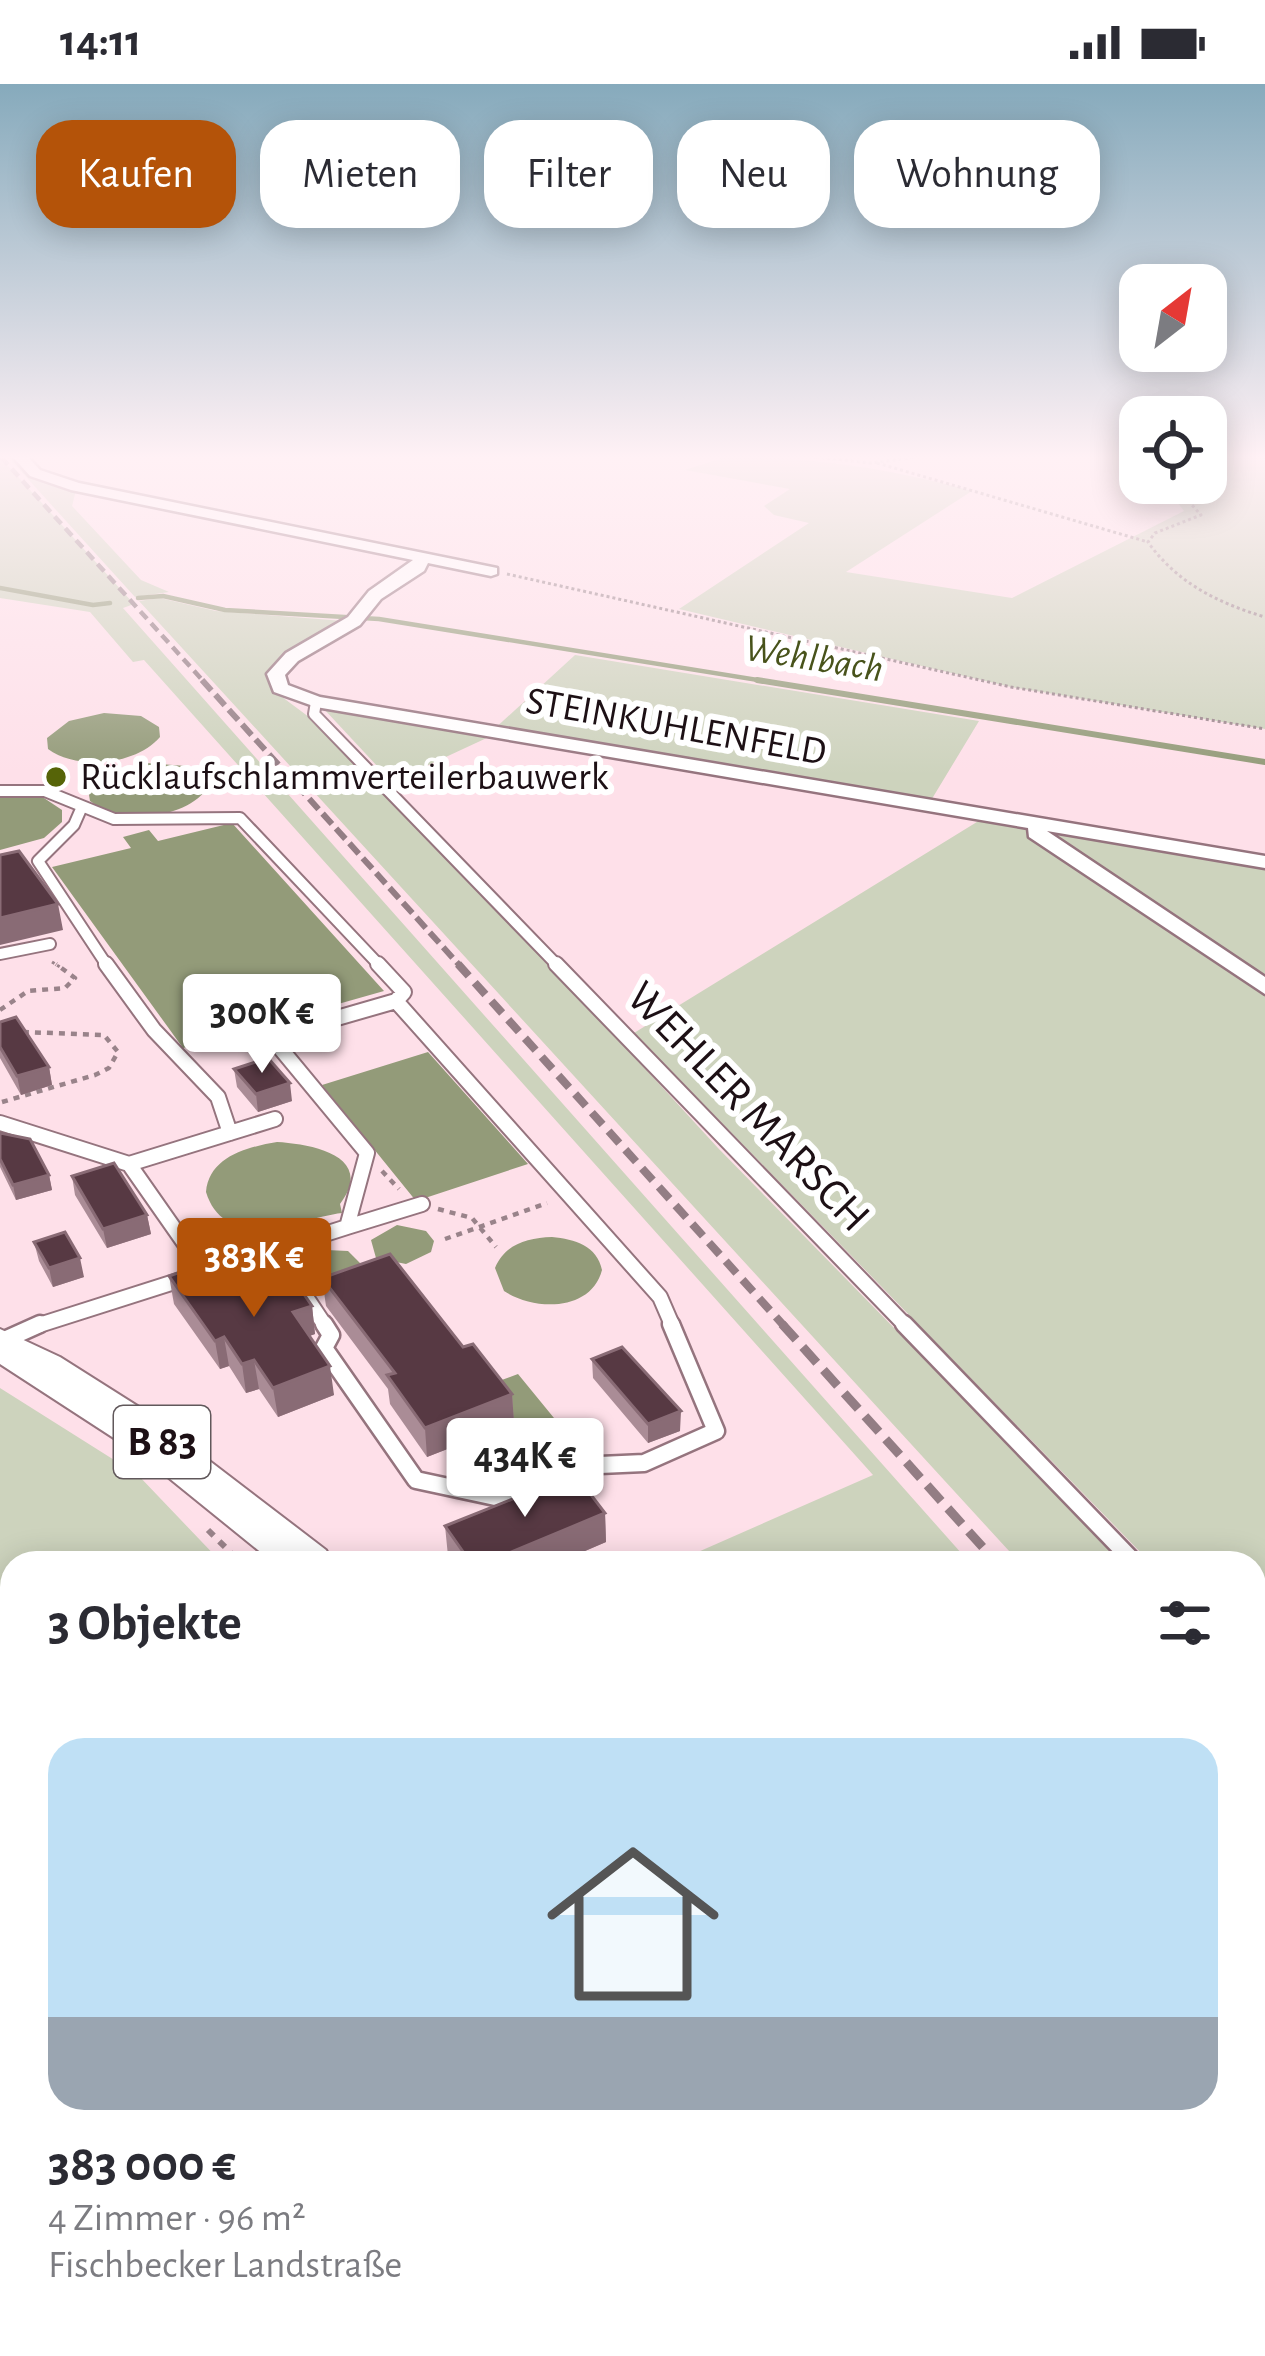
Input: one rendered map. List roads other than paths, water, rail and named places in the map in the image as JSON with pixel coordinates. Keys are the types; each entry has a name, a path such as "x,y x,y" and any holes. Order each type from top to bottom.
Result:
{"main road":[{"name":"B 83","path":"0,1343 80,1386 169,1447 294,1551"}],"street":[{"path":"316,702 280,688 276,674 304,647 357,618 375,595 420,563"},
{"path":"441,563 491,571"},
{"name":"STEINKUHLENFELD","path":"316,702 1265,862"},
{"path":"1039,826 1036,833 1265,987"}],"lane":[{"name":"WEHLER MARSCH","path":"316,702 314,714 1123,1551"},
{"path":"0,791 45,791 114,819 240,818 404,992 396,1001 271,1037 367,1153 347,1227"},
{"path":"81,809 74,825 38,861 78,916 97,957 170,1048 215,1091 229,1114 230,1133"},
{"path":"0,954 45,945"},
{"path":"129,1164 192,1254 306,1297 331,1335 324,1348 416,1480 514,1501 600,1465 644,1463 716,1431 660,1297 396,1001"},
{"path":"0,1123 129,1164 275,1119"},
{"path":"0,1343 58,1316 215,1264 418,1206"}],"waterway":[{"name":"Wehlbach","path":"0,588 93,605 110,603"},
{"name":"Wehlbach","path":"138,598 163,596 225,610 379,619 776,683"},
{"name":"Wehlbach","path":"757,680 1265,762"}],"railway":[{"path":"97,563 205,683"},
{"path":"202,680 461,967"},
{"path":"458,964 785,1327"},
{"path":"782,1324 986,1551"}],"place":[{"name":"Rücklaufschlammverteilerbauwerk","path":"56,777"}]}
